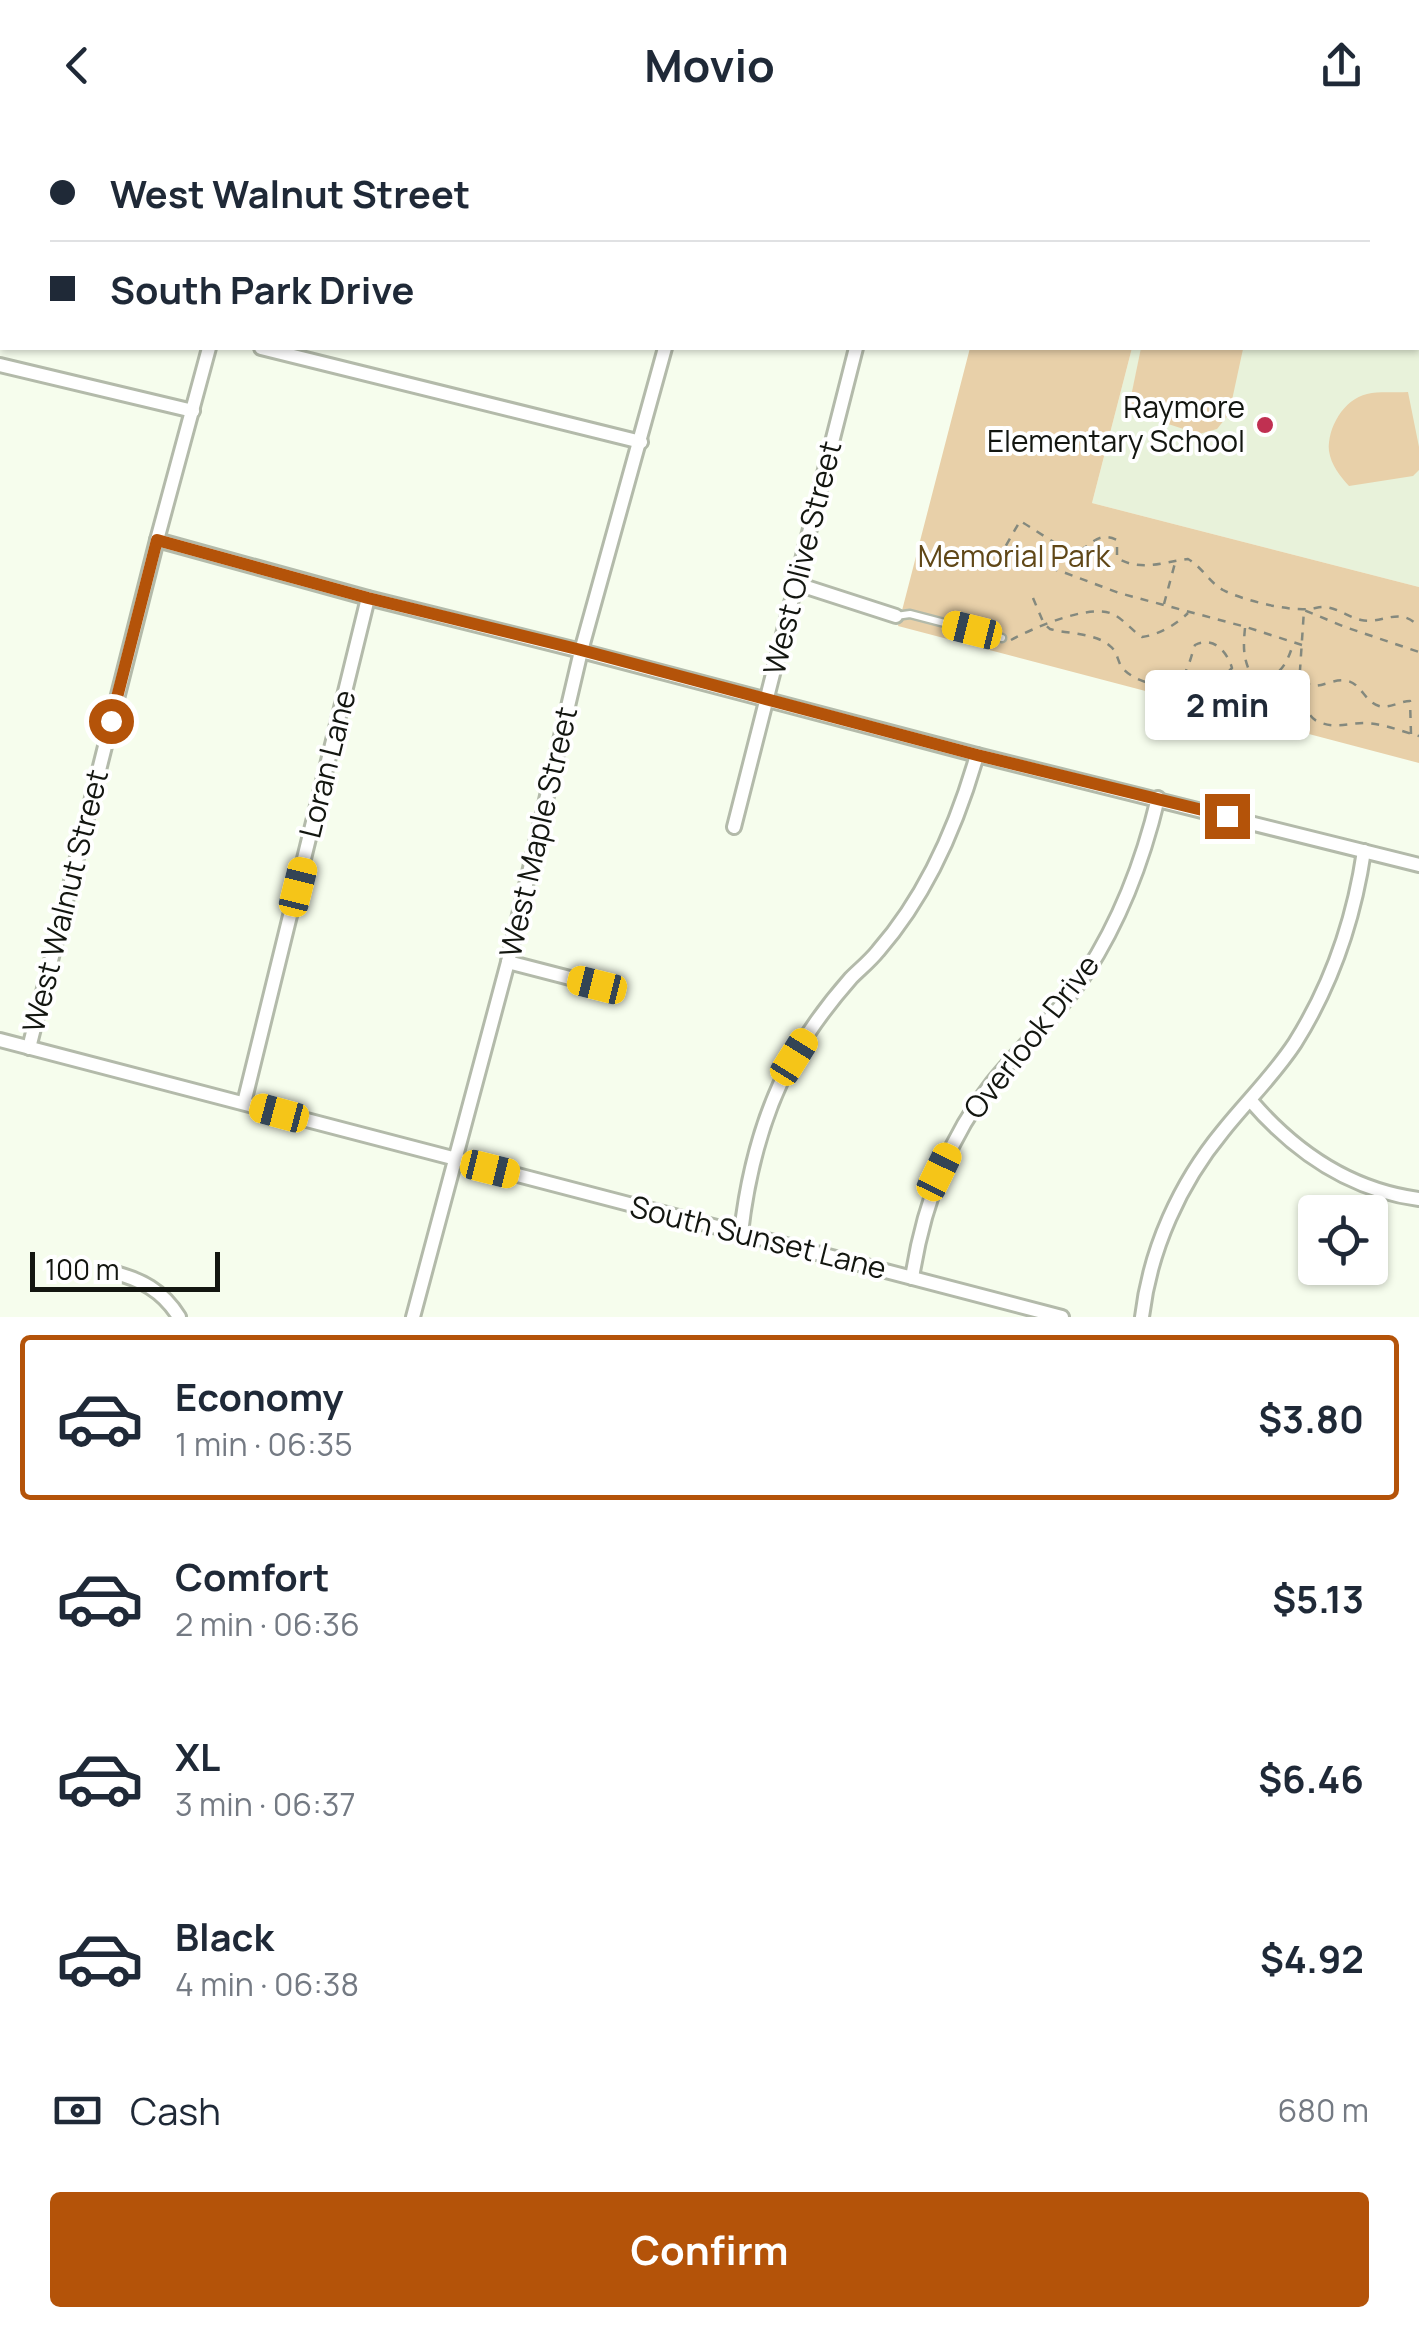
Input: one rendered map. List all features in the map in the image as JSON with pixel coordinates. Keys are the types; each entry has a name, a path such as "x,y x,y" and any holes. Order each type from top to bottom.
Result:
{"street":[{"name":"West Walnut Street","path":"29,1048 157,540 209,350"},
{"path":"269,350 641,442"},
{"name":"West Maple Street","path":"414,1317 508,962 581,650 665,350"},
{"name":"West Olive Street","path":"734,827 856,350"},
{"path":"0,364 193,411"},
{"path":"157,540 977,755 1419,865"},
{"path":"797,584 896,616"},
{"name":"Loran Lane","path":"244,1104 368,598"},
{"path":"742,1233 753,1160 777,1090 813,1026 878,951 923,887 954,825 977,755"},
{"name":"Overlook Drive","path":"912,1278 926,1211 954,1142 990,1084 1065,1001 1103,945 1136,877 1158,798"},
{"path":"1142,1317 1152,1269 1173,1210 1205,1154 1294,1044 1331,974 1354,907 1364,851"},
{"path":"508,962 597,985"},
{"name":"South Sunset Lane","path":"0,1040 1062,1317"},
{"path":"1251,1101 1290,1142 1338,1174 1419,1199"},
{"path":"111,1272 149,1286 164,1296 180,1317"}],"lane":[{"path":"896,616 910,614 1002,638"}],"path":[{"path":"1302,645 1119,593 1004,553 1004,549 1020,521 1069,550 1084,549 1097,537 1108,536 1116,540 1117,558 1128,564 1142,567 1188,558 1218,587 1243,599 1304,610 1419,652"},
{"path":"1164,605 1175,560"},
{"path":"1033,598 1050,629 1109,644 1121,666 1132,675 1161,685 1179,680 1195,645 1216,644 1232,668 1224,676 1198,678 1195,684 1209,698 1245,706 1284,686 1294,687 1311,719 1331,726 1365,723 1419,736"},
{"path":"1304,610 1327,606 1373,622 1390,615 1413,620 1419,627"},
{"path":"1304,610 1300,670 1303,680 1315,686 1343,679 1354,683 1377,705 1386,707 1410,701 1411,734"},
{"path":"1002,638 1006,643 1044,624 1106,611 1142,636 1152,635 1189,612"},
{"path":"1246,627 1243,649 1253,678 1273,677 1288,662 1294,642"}],"shaded area":[{"name":"Raymore Elementary School","path":"1131,350 1419,350 1419,587 1092,503"}],"green space":[{"name":"Memorial Park","path":"969,350 1131,350 1092,503 1419,587 1419,763 898,626"},
{"path":"1141,350 1243,350 1229,414 1217,429 1199,434 1128,411"},
{"path":"1408,392 1419,447 1419,470 1413,476 1349,486 1334,466 1329,451 1331,433 1344,408 1367,394"}],"place":[{"name":"Raymore Elementary School","path":"1265,425"}],"route":[{"path":"111,721 157,540 368,598 1227,816"}]}
